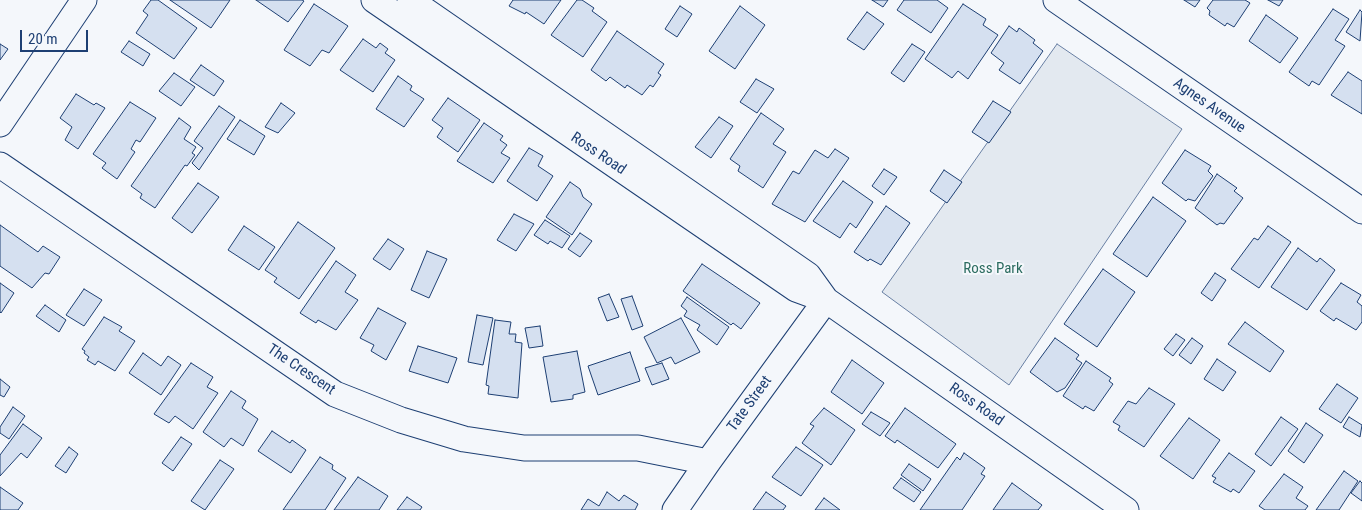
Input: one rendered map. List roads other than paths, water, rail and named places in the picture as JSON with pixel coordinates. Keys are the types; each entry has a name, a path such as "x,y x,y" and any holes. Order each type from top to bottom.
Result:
{"street":[{"path":"0,124 84,0"},
{"name":"Ross Road","path":"374,0 796,289 826,300 1126,510"},
{"name":"Ross Road","path":"410,0 808,275 826,300"},
{"name":"Agnes Avenue","path":"1056,0 1362,211"},
{"name":"The Crescent","path":"0,165 335,394 401,420 464,439 524,448 638,448 708,462"},
{"name":"Tate Street","path":"676,510 708,462 826,300"}],"park label":[{"name":"Ross Park","path":"993,269"}]}
